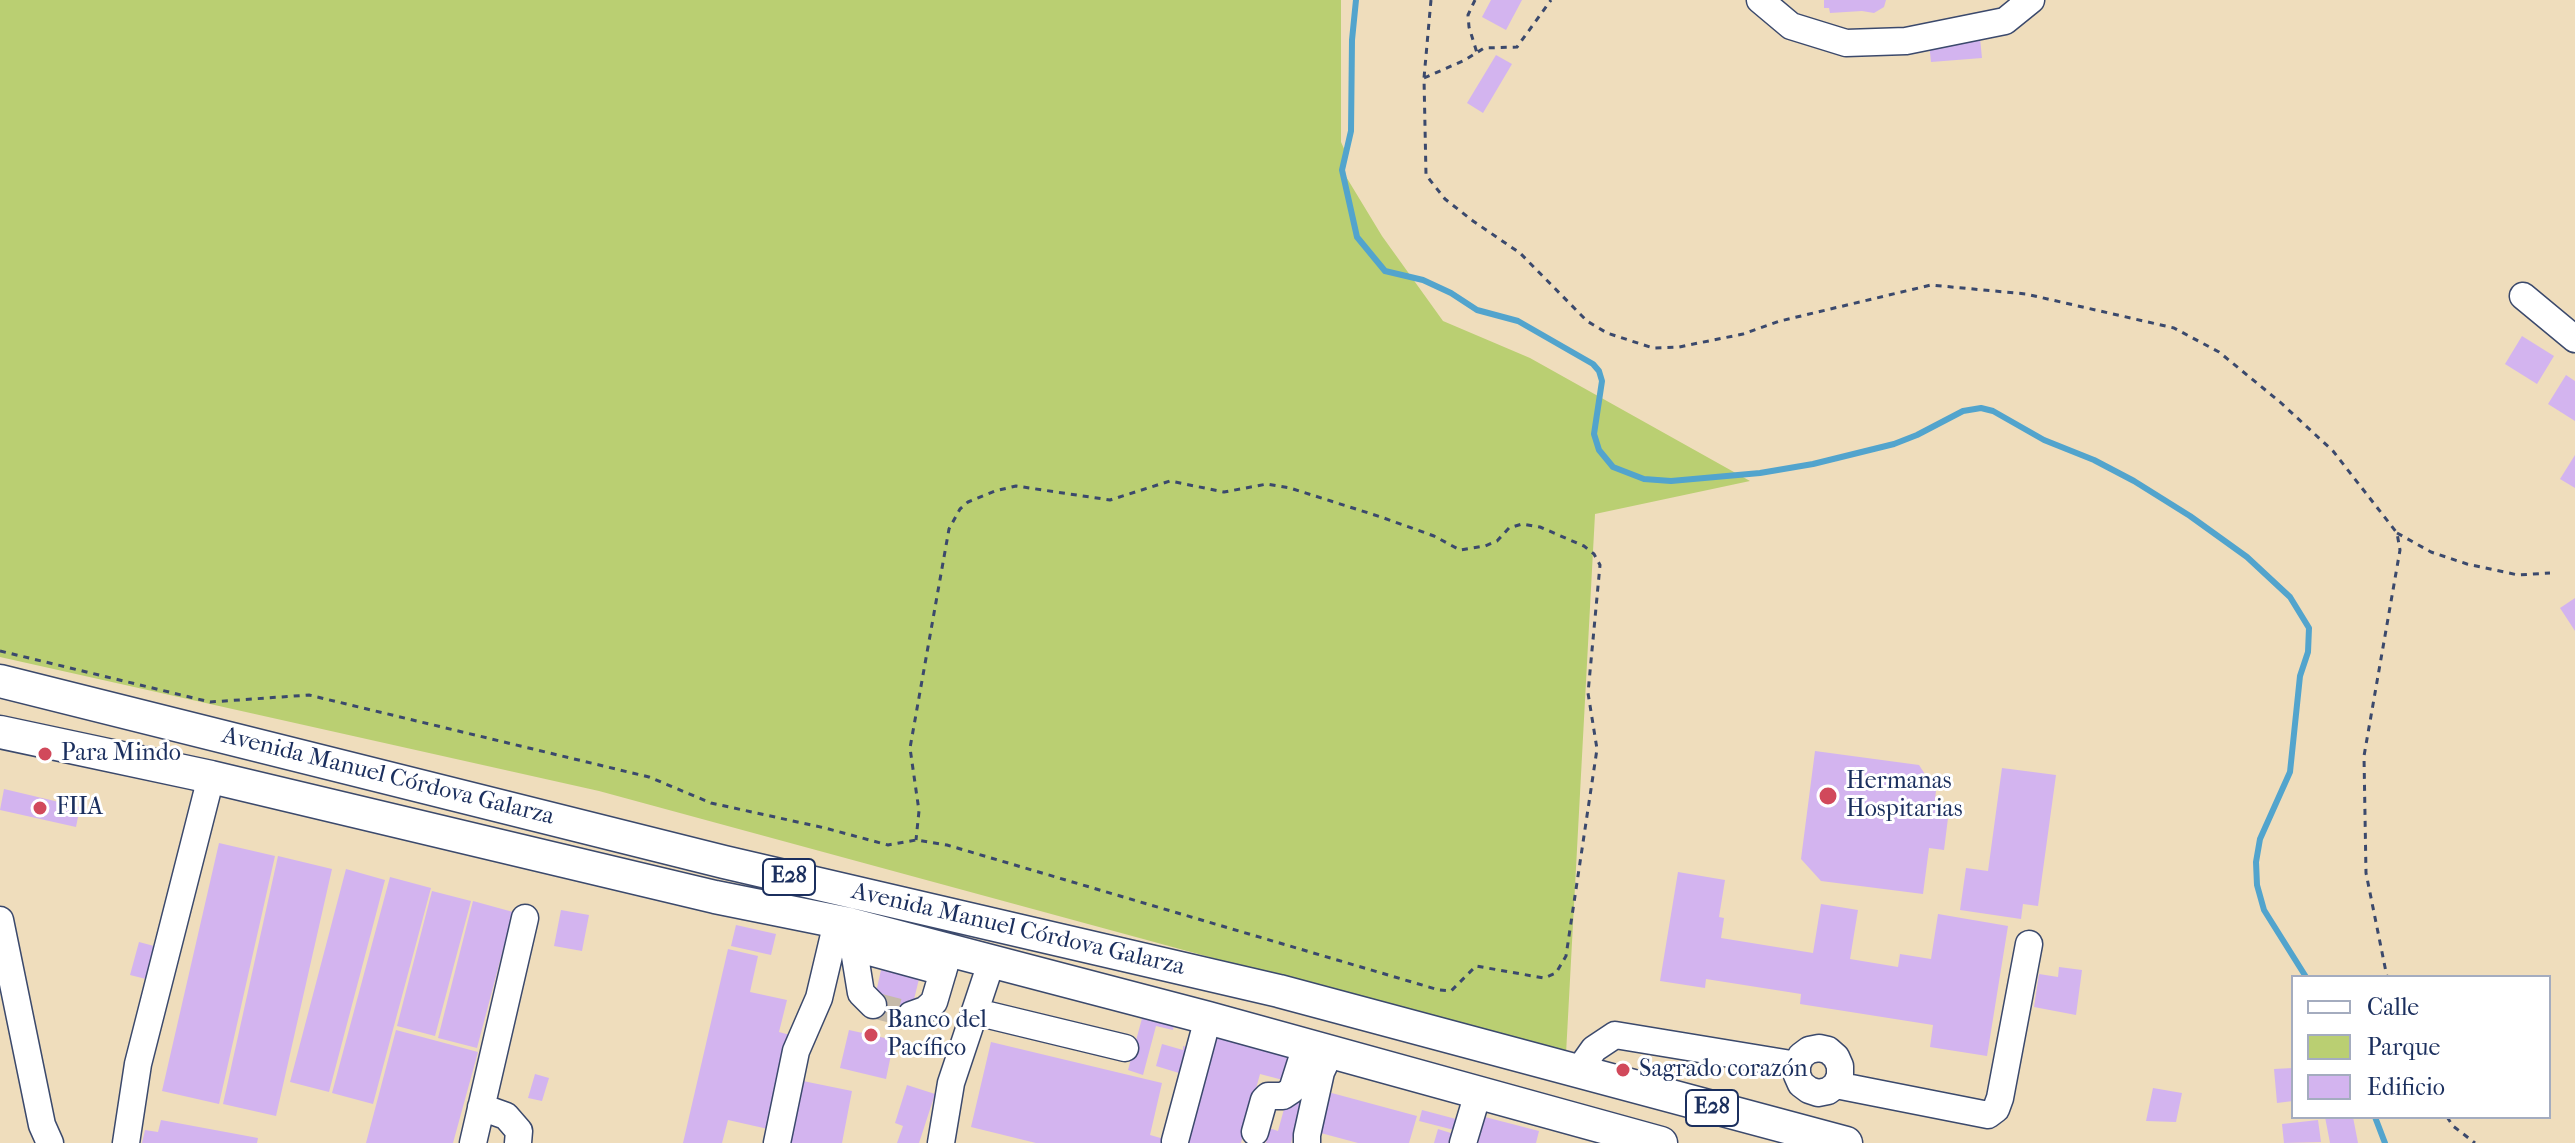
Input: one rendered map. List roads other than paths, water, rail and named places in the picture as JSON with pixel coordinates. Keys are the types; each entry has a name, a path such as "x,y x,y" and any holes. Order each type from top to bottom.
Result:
{"main road":[{"name":"Avenida Manuel Córdova Galarza","path":"0,681 724,862 1279,991 1846,1143"},
{"name":"Avenida Manuel Córdova Galarza","path":"0,732 211,777 715,897 847,931 946,961 992,960 1661,1143"},
{"path":"464,838 472,797"},
{"path":"715,897 724,862"},
{"path":"1556,1115 1577,1073"}],"street":[{"path":"1760,0 1791,26 1846,43 1906,41 2005,21 2031,0"},
{"path":"2523,296 2575,339"},
{"path":"126,1143 138,1064 211,777"},
{"path":"473,1143 525,918"},
{"path":"0,920 42,1125 50,1143"},
{"path":"847,931 861,993 873,1005"},
{"path":"777,1143 796,1051 847,931"},
{"path":"1577,1073 1594,1049 1615,1035 1797,1065 1801,1056 1819,1048 1828,1050 1836,1057 1840,1066 1836,1085 1988,1115 1996,1109 2000,1098 2029,944"},
{"path":"941,1143 951,1083 992,960"},
{"path":"911,1015 925,1010 934,1002 946,961"},
{"path":"976,1012 1125,1048"},
{"path":"1175,1141 1208,1018"},
{"path":"1255,1132 1264,1100 1268,1096 1283,1096 1292,1090 1318,1050"},
{"path":"1307,1143 1321,1072 1318,1050"},
{"path":"1463,1143 1478,1093"},
{"path":"481,1107 506,1116 519,1131 518,1143"}],"waterway":[{"path":"1356,0 1352,40 1351,131 1342,170 1357,237 1385,271 1423,280 1477,310 1518,321 1593,364 1602,381 1594,434 1599,450 1613,467 1644,479 1671,481 1760,473 1813,464 1894,444 1963,411 1981,408 1993,411 2044,440 2094,460 2134,481 2247,557 2290,597 2309,628 2308,652 2300,676 2290,772 2260,839 2256,862 2257,885 2264,910 2305,975"},
{"path":"2376,1119 2385,1143"}],"tunnel":[{"path":"873,1005 911,1015"}],"place":[{"name":"Para Mindo","path":"45,754"},
{"name":"Hermanas Hospitarias","path":"1828,796"},
{"name":"FIIA","path":"40,808"},
{"name":"Banco del Pacífico","path":"871,1035"},
{"name":"Sagrado corazón","path":"1623,1070"}]}
